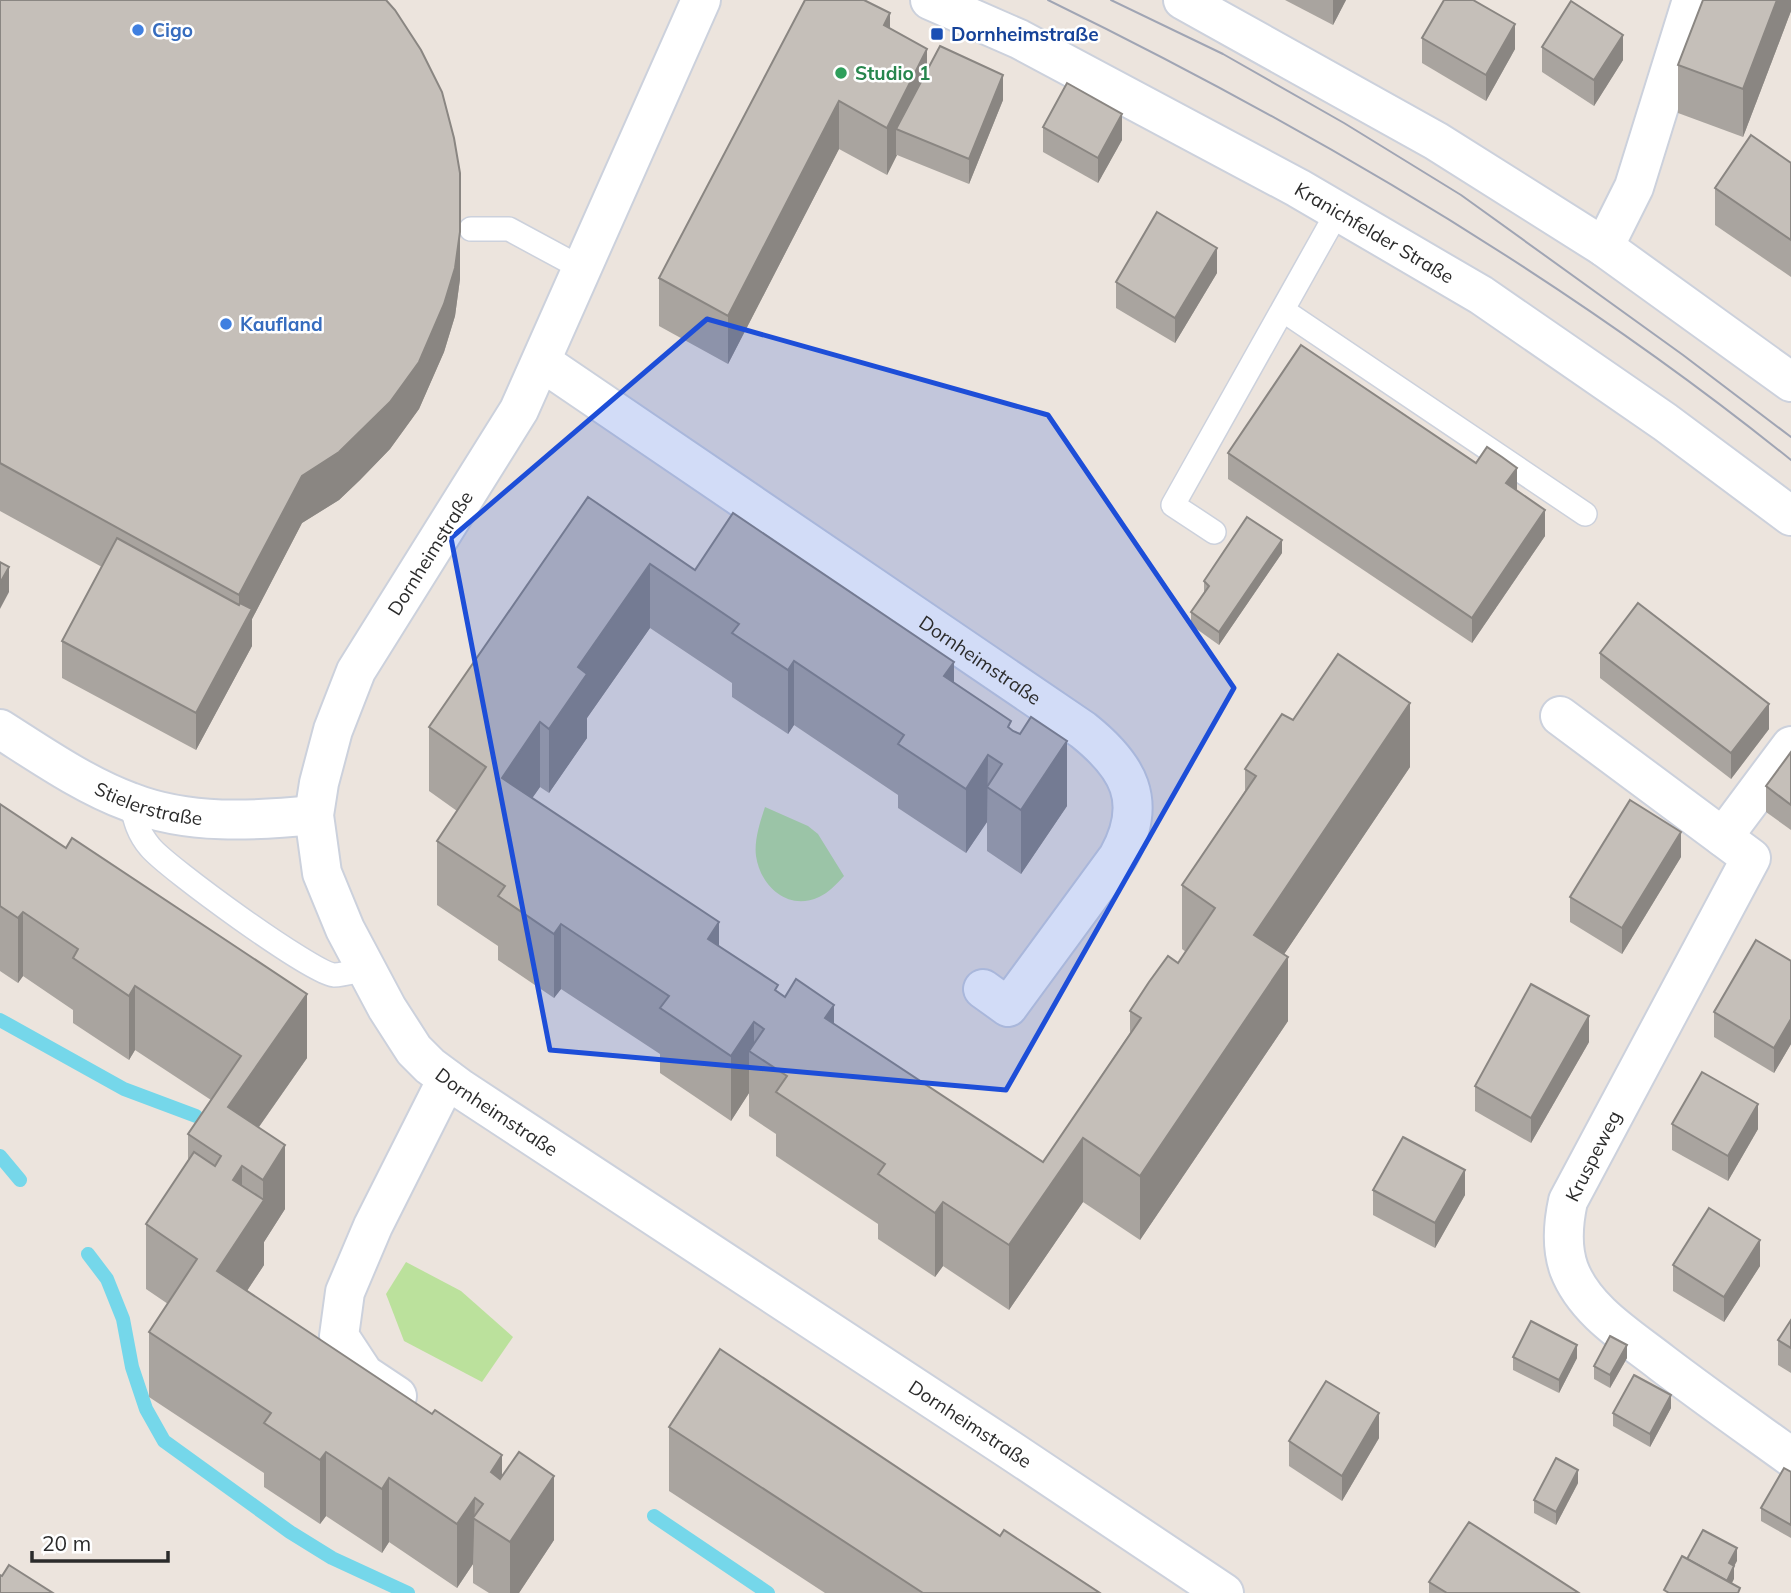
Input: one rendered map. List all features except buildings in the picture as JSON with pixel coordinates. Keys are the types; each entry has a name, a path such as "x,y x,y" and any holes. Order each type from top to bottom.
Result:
{"street":[{"name":"Dornheimstraße","path":"701,0 519,410 356,671 333,730 318,783 314,815 322,873 345,929 414,1049 447,1079 1224,1593"},
{"name":"Kranichfelder Straße","path":"930,0 1019,38 1338,211 1481,295 1665,422 1791,516"},
{"path":"1604,247 1634,187 1692,0"},
{"path":"1194,3 1436,141 1604,247 1791,382"},
{"name":"Dornheimstraße","path":"542,362 1083,730 1119,764 1129,782 1132,801 1127,839 1118,856 1008,1007 982,989"},
{"name":"Kruspeweg","path":"1560,716 1751,858 1568,1201 1564,1218 1564,1252 1577,1284 1600,1313 1707,1398 1791,1457"},
{"name":"Stielerstraße","path":"0,729 94,787 131,803 166,813 251,820 314,815"},
{"path":"1723,837 1791,746"},
{"path":"421,1413 364,1374 339,1336 345,1292 373,1226 447,1079"}],"lane":[{"path":"1214,532 1173,505 1338,211"},
{"path":"471,229 509,229 583,269"},
{"path":"1284,311 1585,514"},
{"path":"131,803 136,828 150,848 250,924 309,964 332,975 366,969"}],"highlighted area":[{"path":"707,319 1048,415 1234,688 1006,1090 550,1050 451,538"}],"green space":[{"path":"765,807 808,826 818,834 844,876 826,893 807,901 796,901 777,893 769,886 756,856 758,831"},
{"path":"406,1262 461,1291 513,1337 482,1382 404,1341 386,1294"}],"waterway":[{"path":"0,1020 124,1089 196,1116"},
{"path":"0,1156 20,1180"},
{"path":"88,1254 107,1279 123,1319 132,1367 146,1409 164,1441 290,1532 332,1558 408,1593"},
{"path":"654,1516 768,1593"}],"tram line":[{"path":"1048,0 1243,100 1433,209 1616,329 1791,460"},
{"path":"1111,0 1223,54 1344,123 1461,195 1683,355 1791,437"}],"place":[{"name":"Cigo","path":"138,30"},
{"name":"Dornheimstraße","path":"937,34"},
{"name":"Studio 1","path":"841,73"},
{"name":"Kaufland","path":"226,324"}]}
